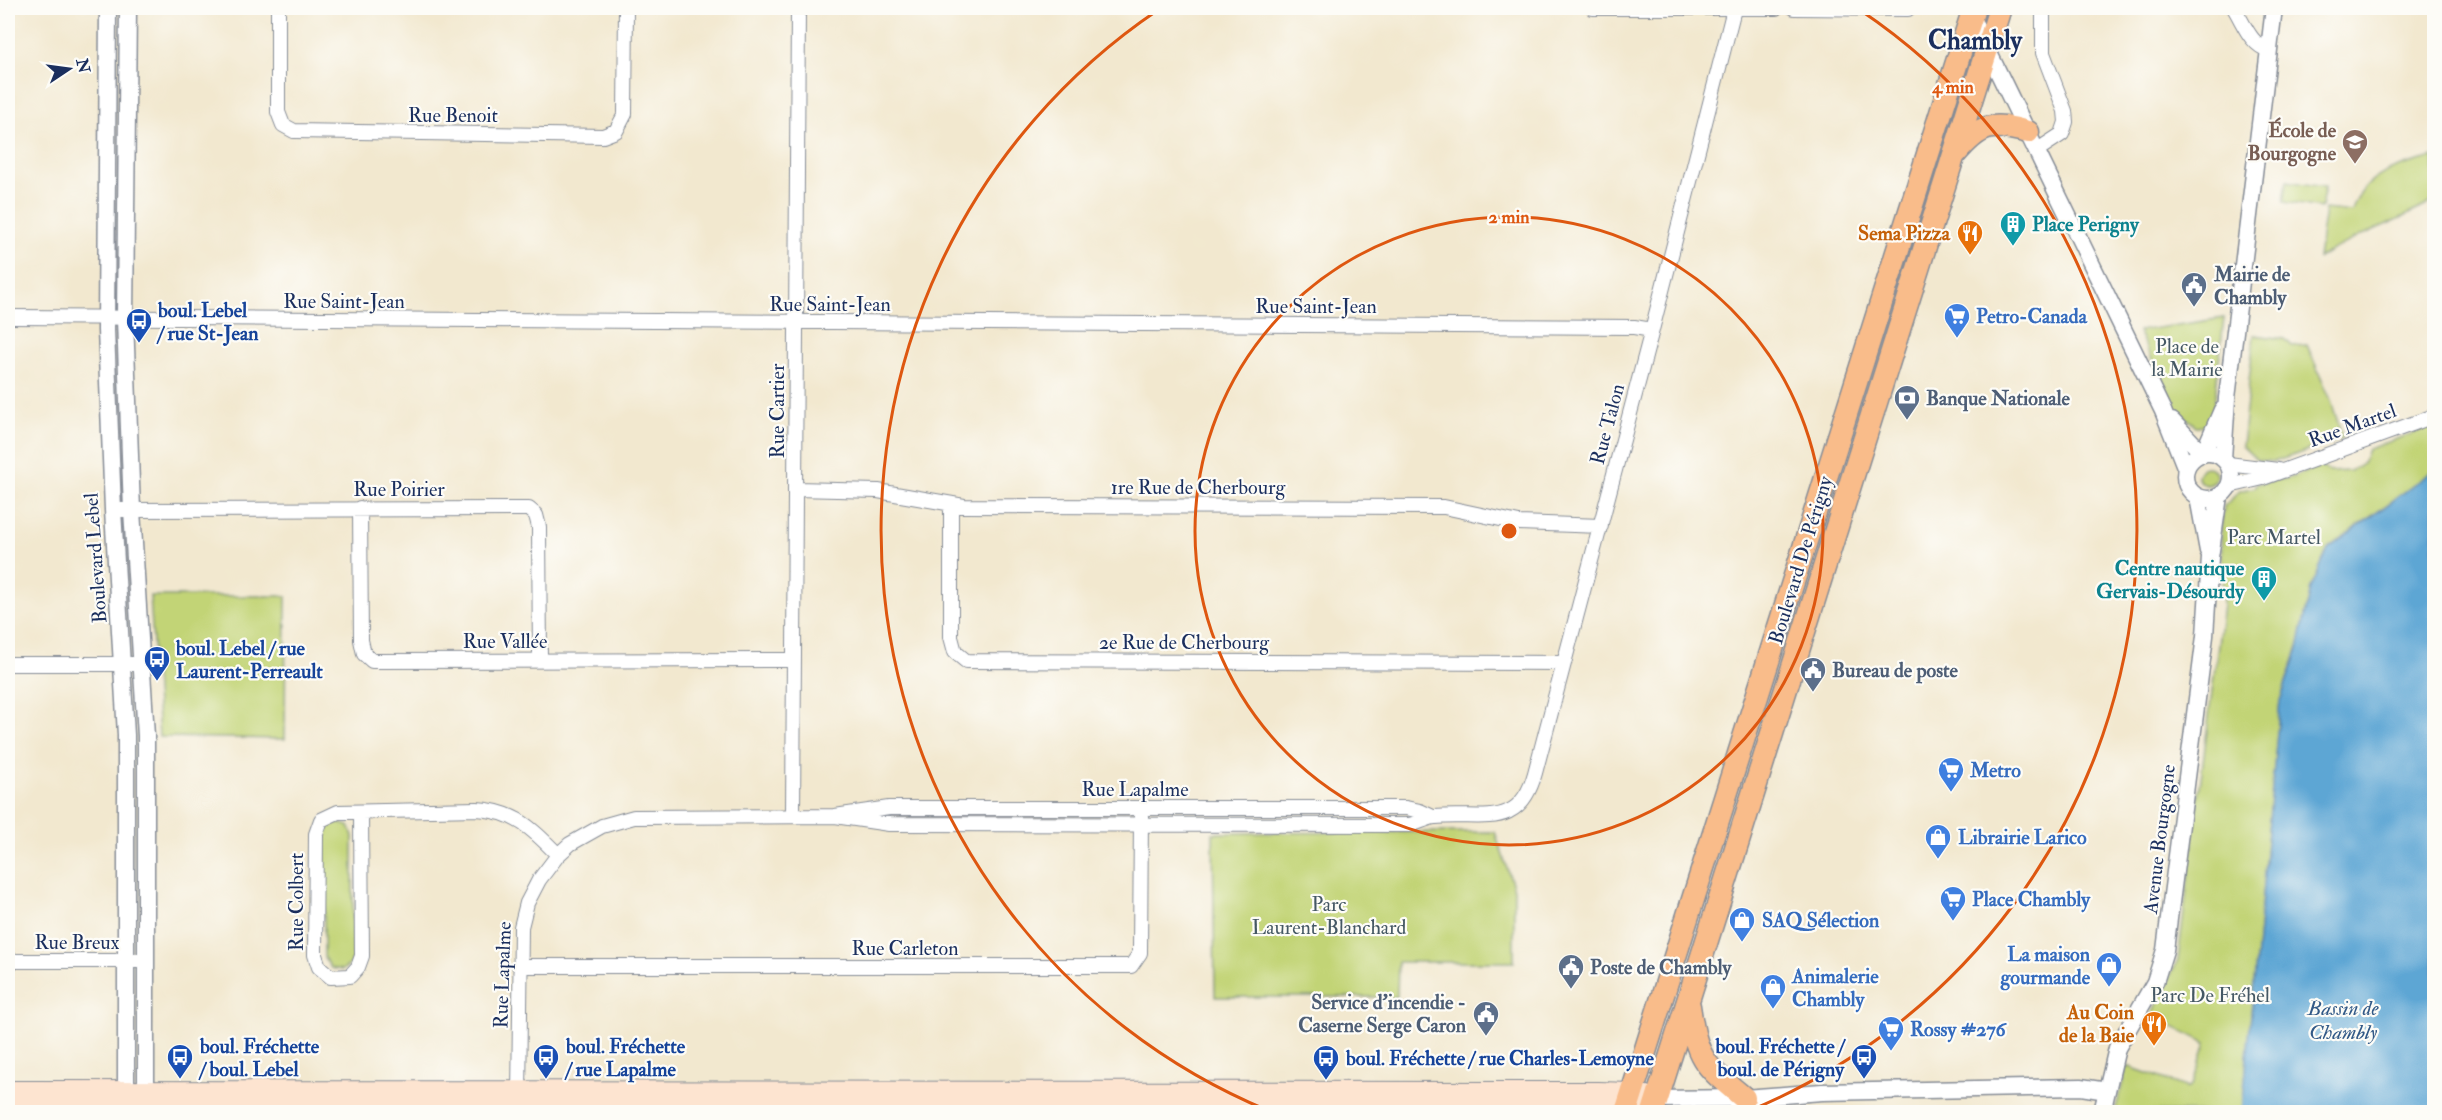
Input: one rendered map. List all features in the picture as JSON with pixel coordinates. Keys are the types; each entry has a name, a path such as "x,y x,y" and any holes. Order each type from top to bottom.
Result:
{"main road":[{"name":"Boulevard De Périgny","path":"1655,1106 2000,8"},
{"name":"Boulevard De Périgny","path":"1628,1104 1971,11"},
{"path":"1953,157 1973,135 1989,126 2001,126 2032,141"},
{"path":"1688,1002 1695,1046 1703,1059 1744,1098"},
{"path":"8,1091 126,1098 519,1103 1628,1104 1655,1106"},
{"path":"8,1105 126,1098"}],"street":[{"name":"Boulevard Lebel","path":"108,8 106,318 113,510 127,744 126,1098"},
{"name":"Boulevard Lebel","path":"128,8 125,319 132,510 146,736 146,1098"},
{"name":"Rue Benoit","path":"278,8 278,112 283,125 294,131 603,136 616,130 625,114 626,8"},
{"name":"Rue Cartier","path":"793,815 798,8"},
{"path":"1593,8 1776,8"},
{"path":"1794,8 1908,9"},
{"path":"2032,141 2059,136 2066,122 2065,111 2043,53 2043,8"},
{"path":"2234,8 2253,40 2260,47 2269,50"},
{"path":"1971,11 2163,411 2186,469 2187,485 2198,496 2209,499 2224,491 2231,475 2225,462 2227,398 2274,8"},
{"name":"Rue Talon","path":"1480,817 1510,811 1522,802 1528,792 1601,526 1734,9"},
{"name":"Rue Saint-Jean","path":"8,317 1622,327 1652,330"},
{"path":"2203,454 2227,398"},
{"path":"2163,411 2203,454"},
{"name":"Rue Martel","path":"2224,491 2434,416"},
{"path":"2186,469 2191,460 2203,454 2213,454 2225,462"},
{"name":"Rue Martel","path":"2225,462 2283,470"},
{"name":"1re Rue de Cherbourg","path":"796,489 878,491 951,506 1430,507 1454,509 1519,523 1601,526"},
{"name":"Avenue Bourgogne","path":"2102,1113 2120,1041 2155,982 2165,950 2207,620 2210,557 2224,491"},
{"name":"Avenue Bourgogne","path":"2198,496 2210,557"},
{"name":"2e Rue de Cherbourg","path":"951,506 951,636 955,652 966,661 1564,663"},
{"name":"Rue Poirier","path":"113,510 520,507 532,510 539,526 540,660"},
{"name":"Rue Vallée","path":"360,508 361,640 363,651 369,659 379,662 794,660"},
{"path":"8,664 142,664"},
{"name":"Rue Lapalme","path":"835,816 889,808 1406,808 1433,817"},
{"name":"Rue Carleton","path":"519,966 1131,966 1140,953 1141,809"},
{"name":"Rue Colbert","path":"361,812 362,957 358,967 350,976 337,978 322,972 316,961 316,829 321,820 330,814 361,812 477,810 503,812 529,826 558,855"},
{"name":"Rue Lapalme","path":"519,1103 519,966 521,927 527,903 543,874 558,855 594,830 625,819 660,816 793,815 835,816 888,824 1408,825 1433,817 1480,817"},
{"name":"Rue Breux","path":"8,961 146,961"},
{"path":"1655,1106 1822,1092 2081,1087 2107,1091"}],"green space":[{"path":"2434,157 2434,201 2346,242 2318,258 2325,209 2352,212 2364,188 2384,173"},
{"path":"2287,181 2325,187 2321,208 2284,202"},
{"name":"Place de la Mairie","path":"2224,318 2214,407 2209,426 2196,426 2176,409 2138,331"},
{"path":"2254,335 2285,339 2292,346 2307,345 2330,398 2343,438 2274,462 2257,460 2242,446"},
{"name":"Parc De Fréhel","path":"2434,426 2434,470 2328,548 2311,588 2299,644 2280,701 2242,1112 2115,1112 2127,1066 2188,1088 2193,1083 2206,1043 2152,1016 2178,959 2223,605 2221,528 2224,506 2240,491 2256,487 2256,484 2293,477 2321,466 2329,472 2350,471 2363,463 2368,449"},
{"path":"2207,467 2213,470 2216,476 2213,482 2207,485 2201,482 2198,476 2201,470"},
{"path":"150,596 286,596 285,739 159,737"},
{"path":"336,822 349,826 353,836 353,955 351,964 342,970 331,968 324,957 324,835 331,824"},
{"name":"Parc Laurent-Blanchard","path":"1495,832 1514,889 1514,962 1398,962 1397,997 1215,997 1213,833"}],"water":[{"name":"Bassin de Chambly","path":"2434,470 2434,1112 2242,1112 2280,701 2298,649 2311,588 2328,549"}],"place":[{"name":"École de Bourgogne","path":"2355,165"},
{"name":"Place Perigny","path":"2013,247"},
{"name":"Sema Pizza","path":"1970,256"},
{"name":"Mairie de Chambly","path":"2194,308"},
{"name":"Petro-Canada","path":"1957,339"},
{"name":"boul. Lebel / rue St-Jean","path":"139,344"},
{"name":"Banque Nationale","path":"1907,421"},
{"name":"Centre nautique Gervais-Désourdy","path":"2264,602"},
{"name":"boul. Lebel / rue Laurent-Perreault","path":"157,682"},
{"name":"Bureau de poste","path":"1813,693"},
{"name":"Metro","path":"1951,793"},
{"name":"Librairie Larico","path":"1938,860"},
{"name":"Place Chambly","path":"1953,922"},
{"name":"SAQ Sélection","path":"1742,943"},
{"name":"La maison gourmande","path":"2109,988"},
{"name":"Poste de Chambly","path":"1571,990"},
{"name":"Animalerie Chambly","path":"1773,1010"},
{"name":"Service d'incendie - Caserne Serge Caron","path":"1486,1037"},
{"name":"Au Coin de la Baie","path":"2154,1047"},
{"name":"Rossy #276","path":"1891,1052"},
{"name":"boul. Fréchette / boul. Lebel","path":"180,1080"},
{"name":"boul. Fréchette / rue Lapalme","path":"546,1080"},
{"name":"boul. Fréchette / boul. de Périgny","path":"1864,1080"},
{"name":"boul. Fréchette / rue Charles-Lemoyne","path":"1326,1081"}],"district":[{"name":"Chambly","path":"1975,40"}],"park label":[{"name":"Parc Martel","path":"2274,537"}]}
